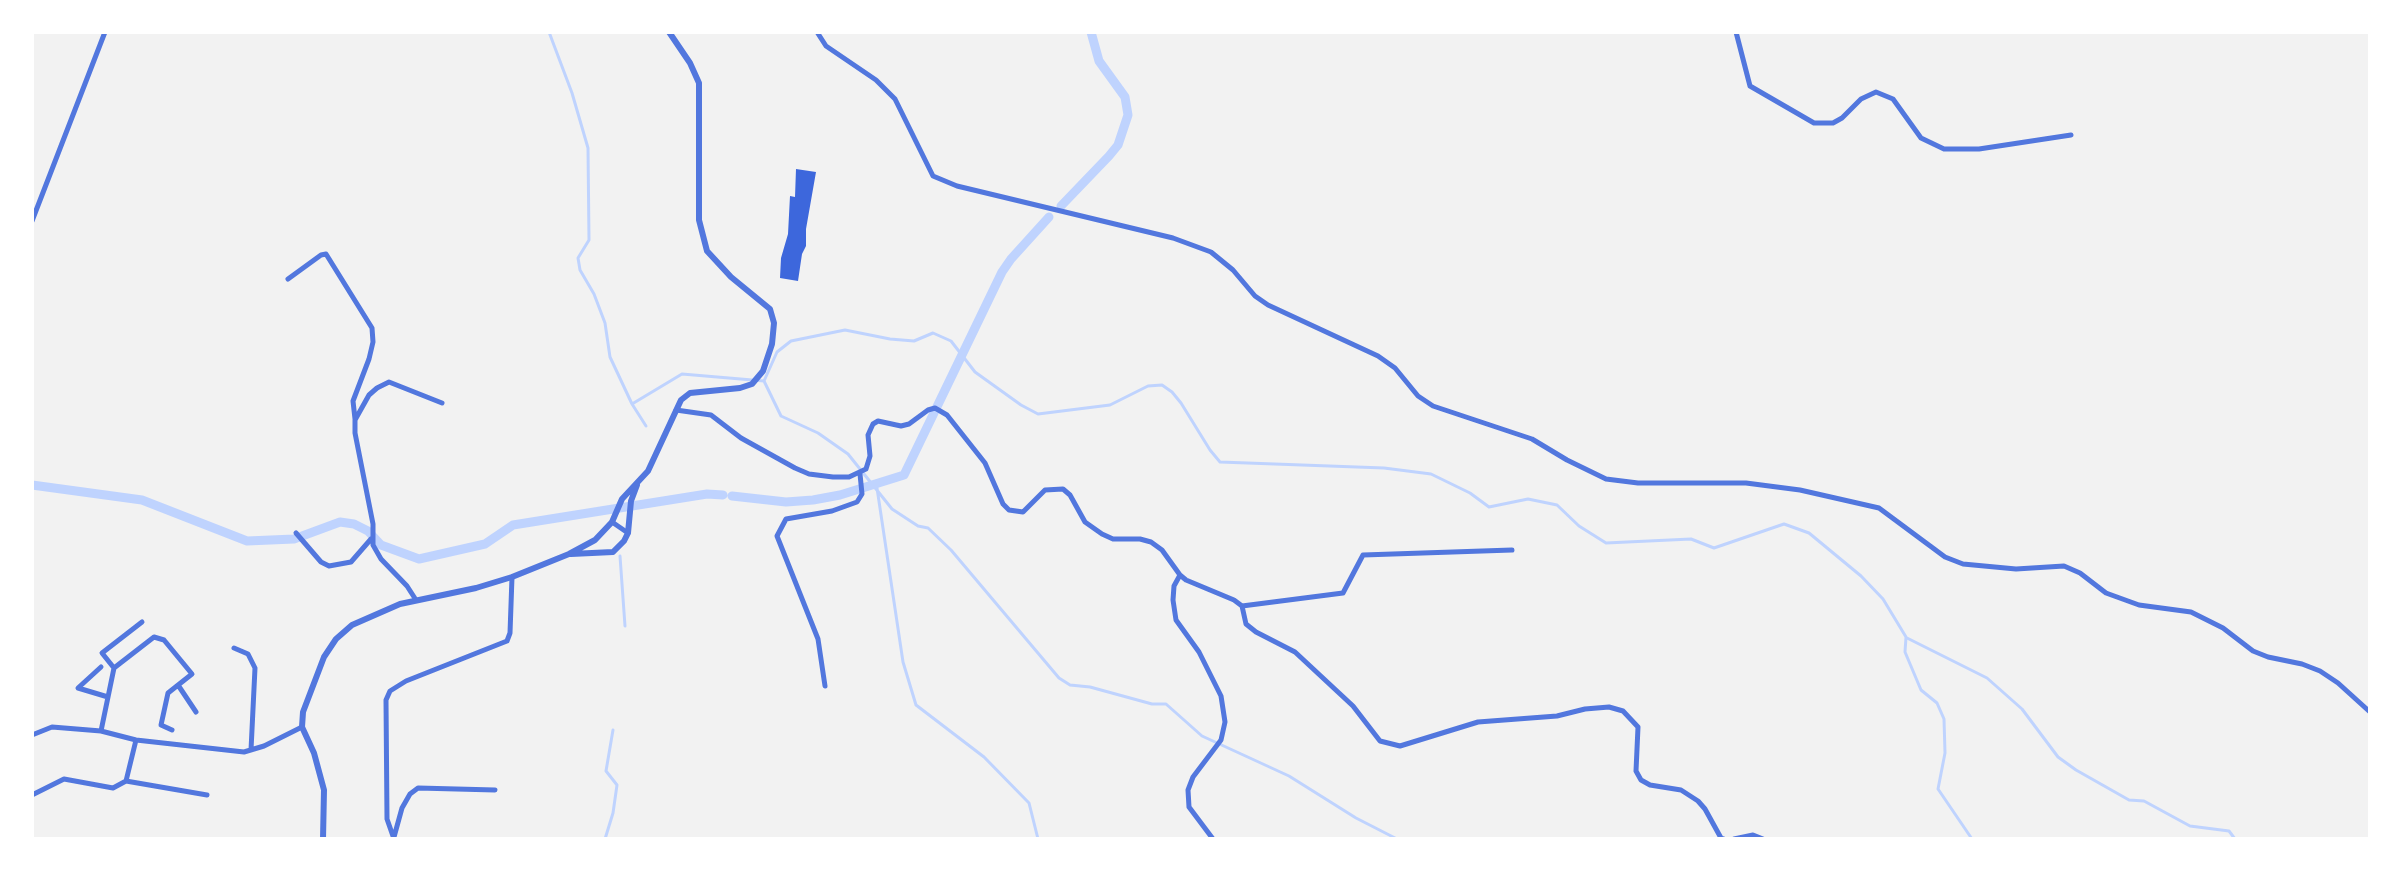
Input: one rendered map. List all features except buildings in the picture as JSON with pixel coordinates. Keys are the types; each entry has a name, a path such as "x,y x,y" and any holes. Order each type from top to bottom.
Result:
{"street":[{"path":"32,221 105,32"},
{"path":"323,839 324,790 314,753 302,727 303,712 324,657 336,639 352,625 400,604 512,577 595,540 612,522 622,499 648,471 675,410 690,393 740,388 759,378 772,344 774,323 770,309 731,277 707,251 699,220 699,83 669,32"},
{"path":"817,32 826,46 876,80 895,99 927,170 940,180 1101,223 1173,238 1211,252 1233,270 1255,296 1378,356 1395,368 1418,396 1433,406 1532,439 1606,479 1638,483 1746,483 1800,490 1879,508 1945,557 1963,564 2016,569 2064,566 2080,573 2106,593 2139,605 2191,612 2223,628 2253,651 2320,671 2370,712"},
{"path":"1736,32 1750,86 1814,123 1833,123 1861,99 1876,92 1893,99 1921,138 1944,149 1979,149 2071,135"},
{"path":"288,279 326,254 332,259 372,328 373,342 353,401 355,433 373,524 371,539 351,562 329,566 321,562 296,533"},
{"path":"355,420 369,395 389,382 442,403"},
{"path":"675,410 711,415 741,438 809,474 833,477 860,474 866,469 870,456 868,435 873,424 878,421 901,426 909,424 935,408 947,415 985,463 1003,504 1009,510 1023,512 1045,490 1063,489 1070,495 1085,522 1113,539 1151,542 1162,550 1186,580 1234,600 1242,606 1246,624 1295,652 1353,706 1380,741 1400,746 1478,722 1557,716 1609,707 1623,711 1638,727 1636,771 1641,780 1650,785 1681,790 1698,801 1724,839"},
{"path":"825,686 818,639 777,536 786,519 832,511 857,502 862,494 860,474"},
{"path":"569,554 613,552 624,541 638,481"},
{"path":"612,522 628,533"},
{"path":"371,539 381,559 416,600"},
{"path":"1242,606 1343,593 1363,555 1512,550"},
{"path":"1180,575 1174,586 1176,620 1199,652 1221,696 1225,722 1221,740 1193,777 1188,790 1189,807 1213,839"},
{"path":"394,838 387,819 386,700 390,691 406,681 507,641 512,577"},
{"path":"114,668 102,653 142,622"},
{"path":"101,731 114,668 154,637 164,640 192,674 168,693 161,725 172,730"},
{"path":"234,648 248,654 255,668 251,750"},
{"path":"101,667 78,688 108,697"},
{"path":"178,685 196,712"},
{"path":"32,735 52,727 101,731 136,740 219,751 251,750 302,727"},
{"path":"126,781 136,740"},
{"path":"32,795 64,779 113,788 126,781 207,795"},
{"path":"394,838 402,808 410,794 418,788 495,790"},
{"path":"1734,839 1753,835 1763,839"}],"waterway":[{"path":"549,32 588,148 589,240 578,258 580,270 594,294 605,323 610,357 646,426"},
{"path":"1061,206 1118,145 1128,115 1125,97 1099,61 1091,32"},
{"path":"732,496 786,502 813,500 904,475 1002,272 1049,217"},
{"path":"632,404 682,374 764,381 777,352 791,341 845,330 914,341 933,333 951,341 975,372 1038,414 1110,405 1148,386 1162,385 1181,403 1220,462 1384,468 1431,474 1470,493 1489,507 1528,499 1557,505 1579,526 1606,543 1691,539 1714,548 1784,524 1809,533 1861,576 1883,599 1906,637 1905,652 1921,690 1937,703 1944,719 1945,753 1938,789 1972,839"},
{"path":"764,381 781,416 818,433 848,454 892,509 918,526 928,528 951,550 1059,678 1070,685 1090,687 1152,704 1166,704 1202,736 1289,776 1356,818 1397,839"},
{"path":"32,485 142,500 247,541 294,539 340,522 354,524 368,531 381,545 419,559 485,544 513,525 707,494 723,495"},
{"path":"877,488 903,662 916,705 984,757 1029,803 1038,839"},
{"path":"620,556 625,626"},
{"path":"1907,638 1987,678 2022,709 2058,757 2076,770 2129,800 2144,801 2190,826 2229,831 2235,839"},
{"path":"605,839 617,785 606,771 613,730"}]}
